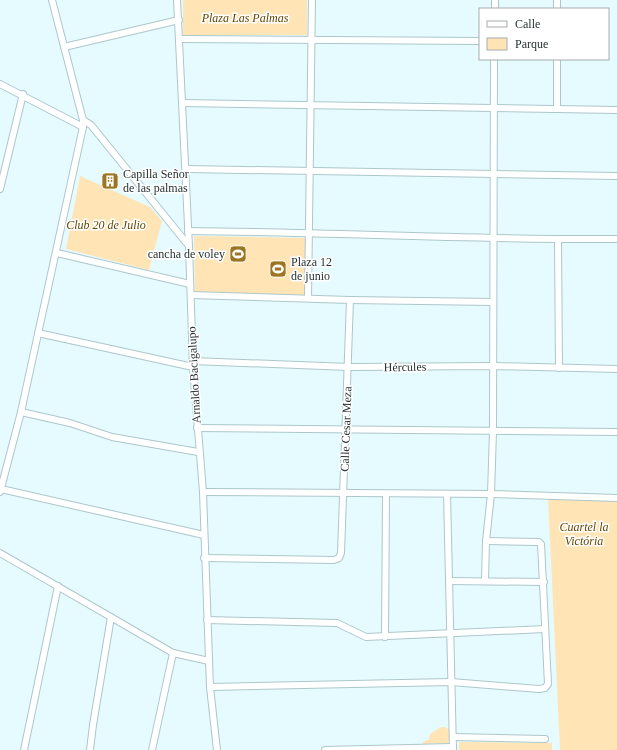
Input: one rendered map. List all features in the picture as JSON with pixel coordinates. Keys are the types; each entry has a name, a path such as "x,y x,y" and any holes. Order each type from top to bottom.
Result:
{"street":[{"path":"52,0 83,120 83,127 57,253 21,412 0,491 204,535"},
{"name":"Arnaldo Bacigalupo","path":"178,0 196,428 203,492 204,558 210,687 217,750"},
{"path":"308,298 312,0"},
{"path":"64,47 179,20"},
{"path":"180,39 479,42"},
{"path":"485,581 486,541 492,494 494,431 494,60"},
{"path":"557,60 557,109"},
{"path":"0,84 23,94 83,127"},
{"path":"0,189 23,94"},
{"path":"183,103 617,110"},
{"path":"83,120 91,125 189,246"},
{"path":"186,169 617,176"},
{"path":"188,231 310,233 493,240 617,239"},
{"path":"558,240 559,368"},
{"path":"57,253 190,284"},
{"path":"191,295 350,300 493,302"},
{"name":"Calle Cesar Meza","path":"204,558 334,560 339,558 341,553 349,367 350,300"},
{"name":"Hércules","path":"38,332 193,364 349,367 494,366 617,369"},
{"path":"21,412 70,423 119,438 198,452"},
{"path":"196,428 617,432"},
{"path":"203,492 386,495 492,494 617,498"},
{"path":"325,750 453,748 449,634 447,494"},
{"path":"385,637 386,495"},
{"path":"210,687 451,682 539,689 545,688 548,684 544,582 540,543 486,541"},
{"path":"0,553 173,653 209,661"},
{"path":"449,581 544,582"},
{"path":"24,750 58,586"},
{"path":"90,750 111,617"},
{"path":"207,620 337,623 366,637 545,629"},
{"path":"152,750 173,653"},
{"path":"453,737 545,739"}],"green space":[{"name":"Plaza Las Palmas","path":"183,0 307,0 307,35 183,35"},
{"name":"Club 20 de Julio","path":"80,176 150,207 162,221 149,270 66,249"},
{"name":"Plaza 12 de junio","path":"194,236 307,238 305,295 195,292"},
{"name":"Cuartel la Victória","path":"548,498 617,500 617,750 560,750"},
{"path":"441,727 445,727 451,731 446,745 444,746 437,743 430,744 430,746 423,745 423,742 429,739 430,734"},
{"path":"459,742 552,743 552,750 459,750"}],"place":[{"name":"Capilla Señor de las palmas","path":"110,181"},
{"name":"cancha de voley","path":"238,254"},
{"name":"Plaza 12 de junio","path":"278,269"}]}
